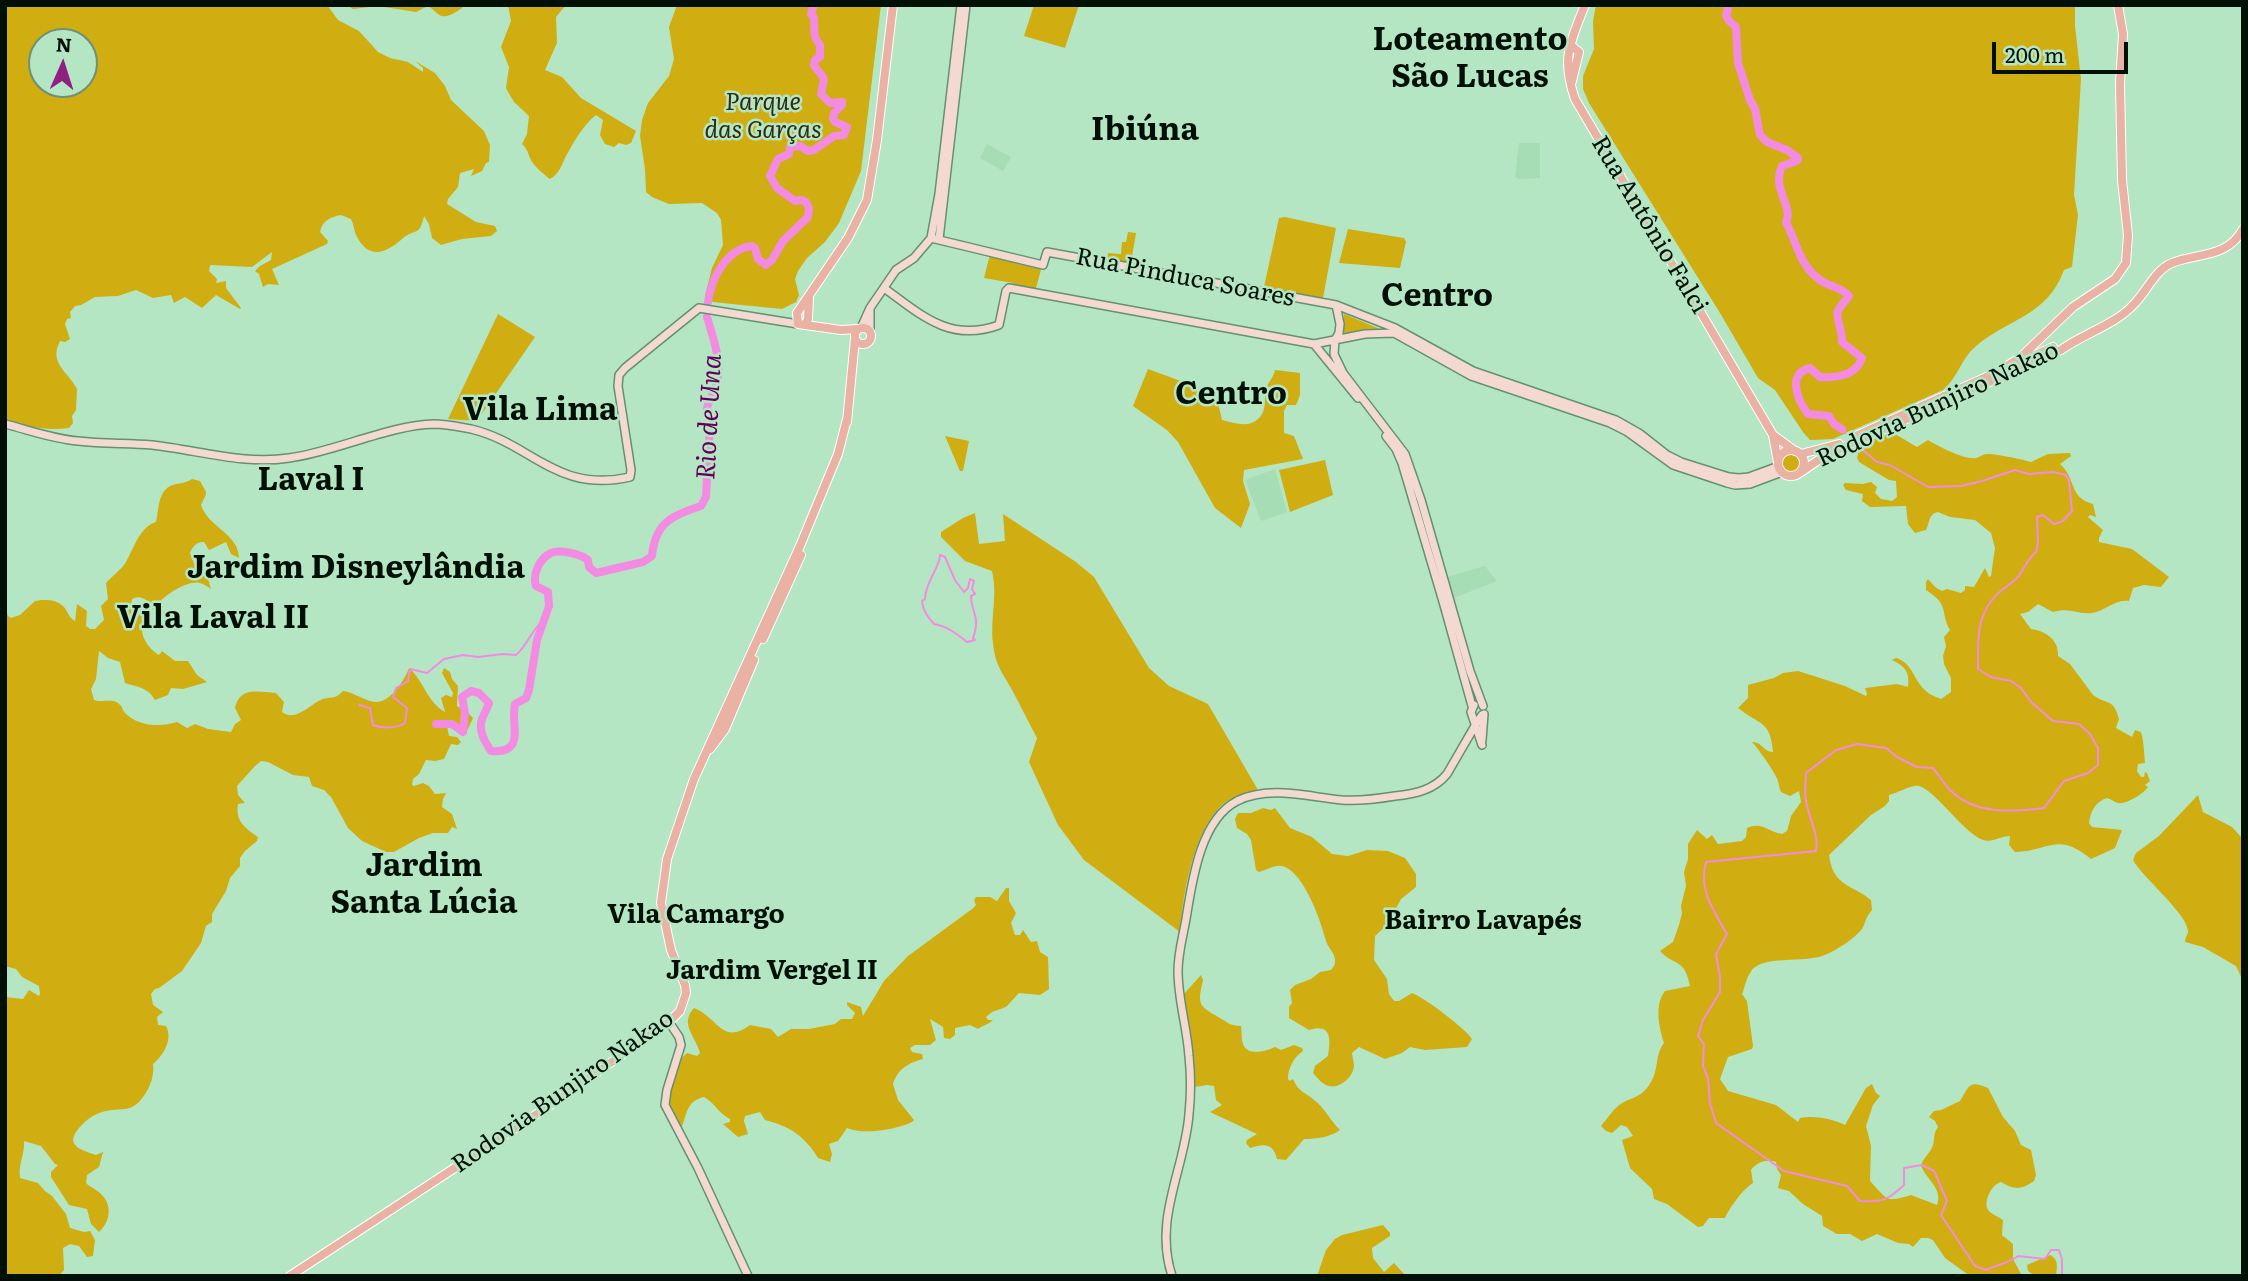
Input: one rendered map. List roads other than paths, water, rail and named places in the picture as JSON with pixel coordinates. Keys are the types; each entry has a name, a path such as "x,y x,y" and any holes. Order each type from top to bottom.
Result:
{"main road":[{"path":"796,313 848,238 867,200 893,5"},
{"path":"868,342 859,343 870,308 896,270 914,258 935,238 959,42 961,5"},
{"path":"959,42 966,5"},
{"name":"Rua Antônio Falci","path":"1585,5 1569,47 1579,52 1573,75 1575,99 1773,435 1780,467"},
{"path":"1999,371 2021,357 2073,307 2119,275 2128,258 2122,180 2120,84 2123,34 2118,5"},
{"name":"Rodovia Bunjiro Nakao","path":"1798,452 1841,443 2113,321 2133,306 2169,264 2221,251 2231,245 2243,229"},
{"name":"Rua Pinduca Soares","path":"935,238 1043,265 1047,252 1336,305 1395,328 1472,373"},
{"path":"884,288 922,315 948,329 970,331 999,325 1007,289 1314,344 1365,334 1394,333 1472,373 1610,423 1626,431 1673,465 1725,485 1749,484 1780,467"},
{"path":"802,325 808,314 809,293"},
{"path":"1336,305 1340,324 1334,354 1339,366 1402,455 1467,672 1483,712 1482,744 1472,711 1467,672"},
{"path":"5,424 75,441 151,445 243,459 290,458 392,432 436,424 471,429 492,436 566,475 591,479 630,477 629,452 618,386 619,375 699,308 860,333 871,338 852,365"},
{"path":"778,321 801,311 808,314 819,327"},
{"path":"796,313 802,325"},
{"name":"Rodovia Bunjiro Nakao","path":"290,1276 546,1108 669,1022 680,1011 686,993 685,985 666,932 661,903 667,859 694,779 706,753 719,740 725,729 845,448 852,365 860,333"},
{"name":"Rodovia Bunjiro Nakao","path":"1801,471 1826,455 2061,349 2076,339"},
{"path":"1983,385 2027,359 2039,340"},
{"path":"1314,344 1402,455"},
{"path":"1472,373 1616,420 1639,433 1672,459 1707,471 1739,478 1780,467"},
{"name":"Rua Antônio Falci","path":"1773,435 1798,452"},
{"path":"1786,451 1798,452 1804,463 1801,471 1791,476 1780,467 1780,457 1786,451"},
{"path":"1462,747 1472,711 1477,704 1483,712"},
{"path":"1472,711 1478,718 1483,712"},
{"path":"1172,1276 1166,1248 1167,1220 1186,1132 1190,1096 1190,1058 1179,987 1178,960 1196,864 1208,836 1222,812 1240,799 1283,793 1344,800 1371,800 1409,795 1431,787 1442,781 1483,712"},
{"path":"669,1022 681,1045 665,1105 698,1168 748,1276"}],"waterway":[{"name":"Rio de Una","path":"708,302 712,284 727,259 743,248 752,246 758,259 766,265 783,241 808,217 806,202 795,201 777,188 770,176 778,159 789,154 790,147 800,146 808,151 814,150 834,136 844,135 847,127 835,122 833,118 842,102 830,103 821,94 823,77 814,65 815,60 820,57 820,45 811,14 814,5"},
{"path":"1727,5 1726,15 1736,27 1738,63 1755,109 1760,135 1767,142 1798,158 1797,161 1782,166 1779,174 1788,216 1786,222 1807,268 1820,280 1849,296 1837,314 1842,342 1862,358 1859,364 1851,372 1833,377 1820,377 1810,368 1798,375 1796,381 1798,395 1808,414 1829,416 1834,424 1842,429"},
{"name":"Rio de Una","path":"436,724 452,724 463,732 465,713 462,697 471,691 479,693 489,703 481,723 486,744 491,751 509,748 515,736 515,704 526,698 529,690 537,640 549,606 548,592 536,586 535,581 536,572 543,559 555,552 575,554 588,560 589,567 596,573 643,562 652,556 657,536 667,522 701,506 706,497 710,425 707,406 715,390 718,374 716,349 707,317"},
{"path":"1842,429 1851,438"},
{"path":"1857,445 1877,462 1890,465 1928,487 1961,486 2015,470 2029,474 2053,472 2066,475 2072,511 2063,521 2054,524 2043,515 2037,517 2036,552 2017,578 1994,597 1983,616 1979,633 1978,669 1991,677 2011,681 2053,721 2079,724 2090,734 2098,748 2098,765 2088,773 2064,781 2044,808 2019,810 1994,810 1971,804 1950,790 1933,768 1917,767 1886,748 1857,744 1836,750 1806,773 1805,798 1815,833 1816,851 1706,862 1706,891 1727,934 1716,954 1720,992 1703,1020 1698,1036 1704,1044 1703,1066 1708,1078 1710,1103 1716,1123 1784,1171 1847,1186 1860,1201 1879,1201 1888,1197 1904,1185 1904,1168 1922,1165 1934,1171 1947,1201 1941,1215 1975,1266 1986,1270 2018,1256 2045,1259 2051,1250 2059,1250 2062,1276"},
{"path":"940,555 945,557 955,580 964,592 970,579 974,581 972,589 975,594 971,596 971,602 976,620 975,640 967,642 948,628 934,624 926,614 922,601 940,555"},
{"path":"359,705 370,708 373,725 402,725 405,723 407,708 393,697 396,688 408,681 410,669 427,673 444,659 463,655 516,655 544,620"}],"district":[{"name":"Loteamento São Lucas","path":"1470,60"},
{"name":"Ibiúna","path":"1145,131"},
{"name":"Centro","path":"1437,297"},
{"name":"Centro","path":"1231,395"},
{"name":"Vila Lima","path":"540,411"},
{"name":"Laval I","path":"311,481"},
{"name":"Jardim Disneylândia","path":"356,569"},
{"name":"Vila Laval II","path":"213,619"},
{"name":"Jardim Santa Lúcia","path":"424,886"},
{"name":"Vila Camargo","path":"696,915"},
{"name":"Bairro Lavapés","path":"1483,921"},
{"name":"Jardim Vergel II","path":"772,971"}],"park label":[{"name":"Parque das Garças","path":"763,117"}]}
